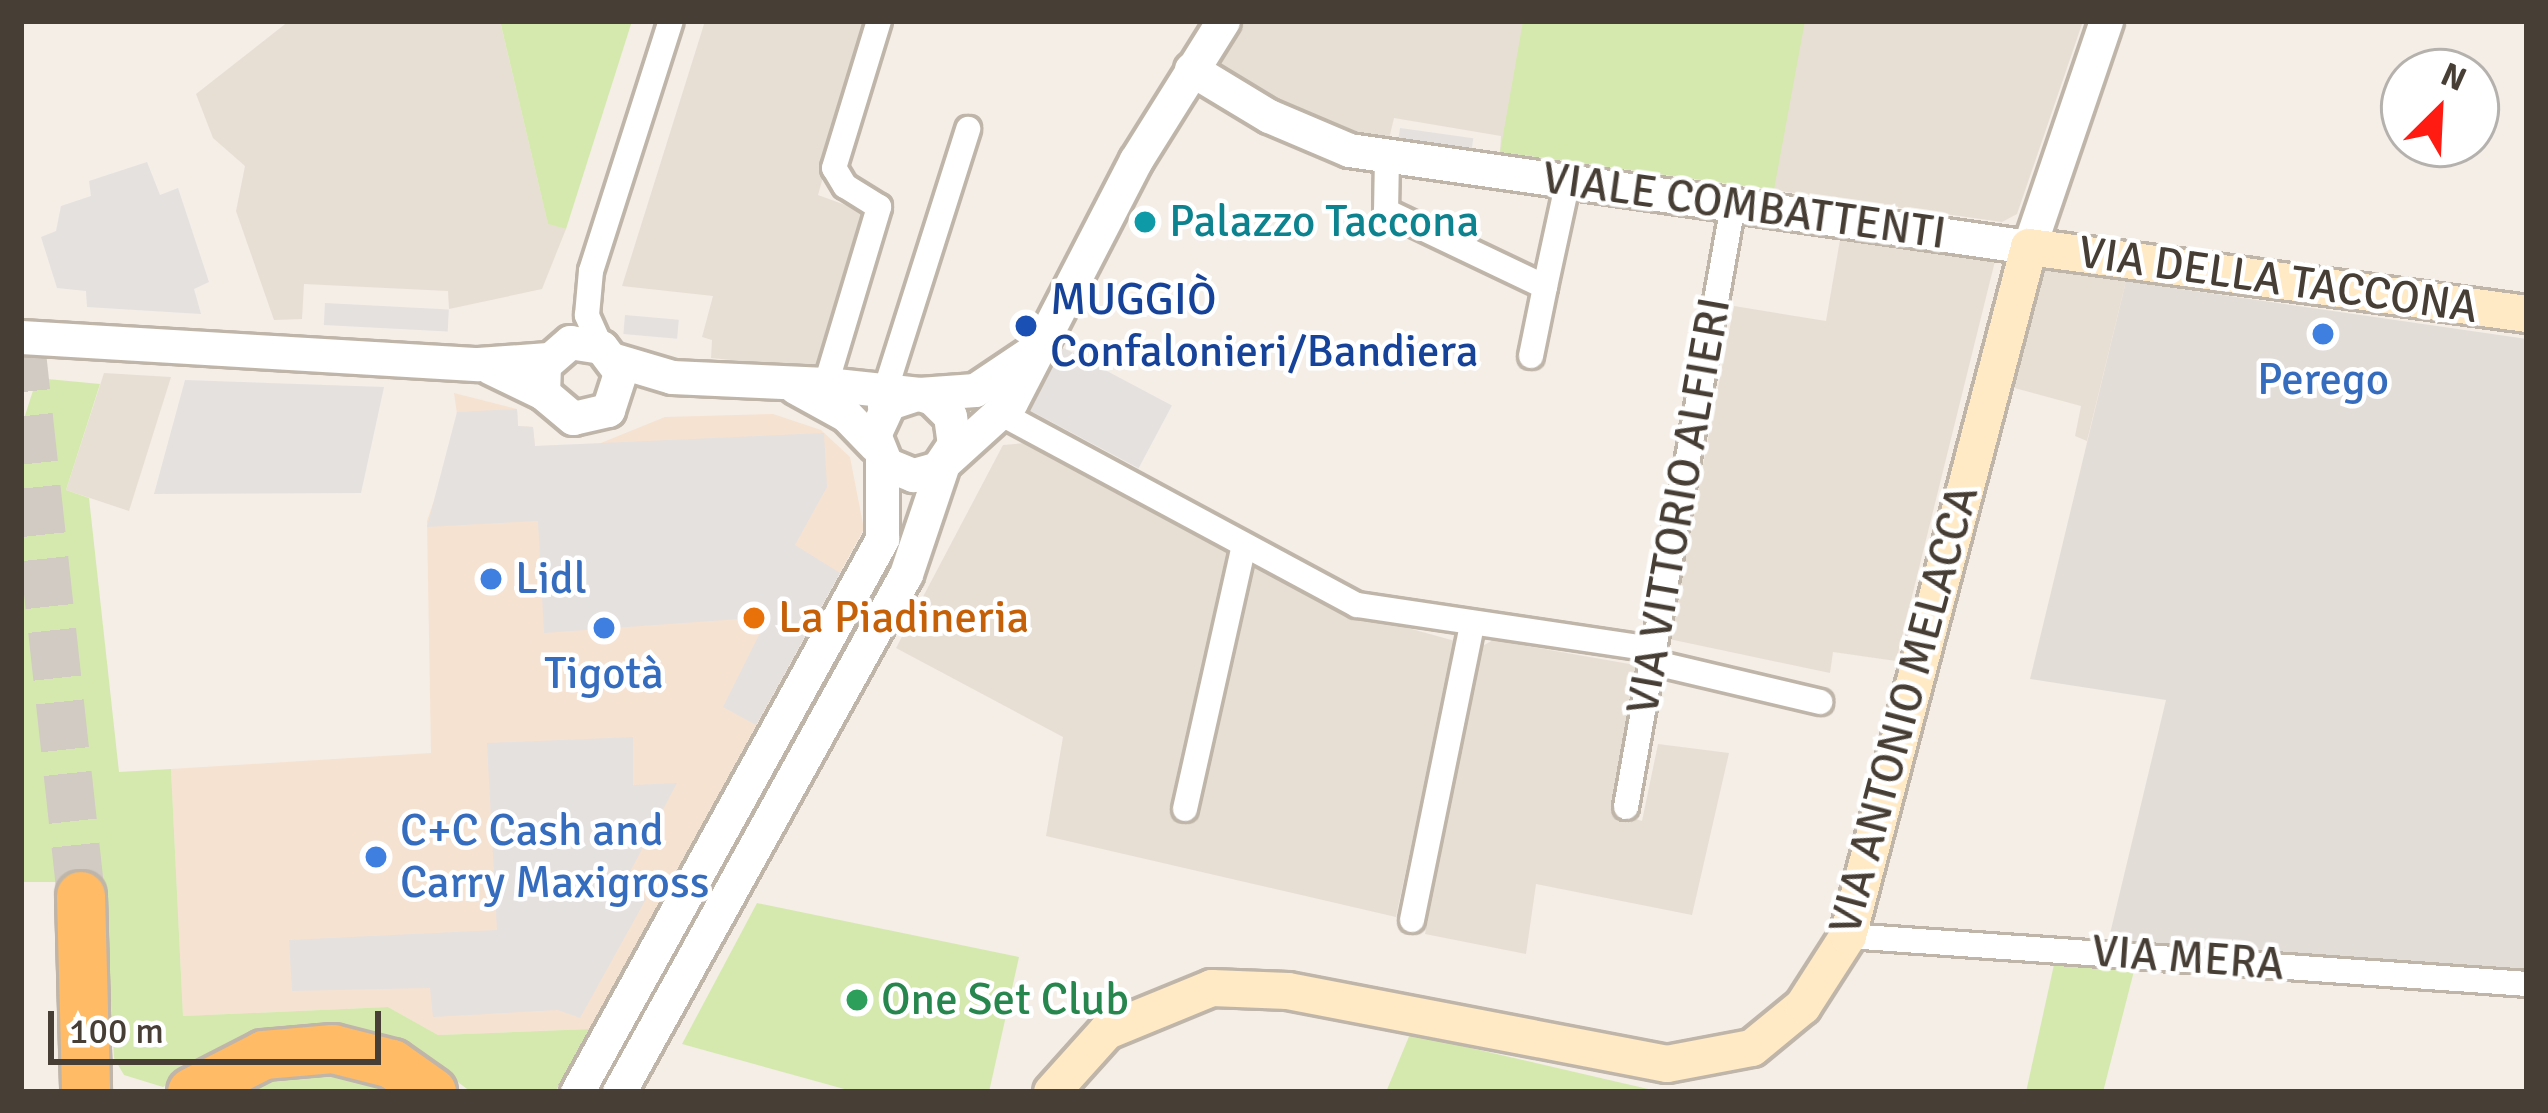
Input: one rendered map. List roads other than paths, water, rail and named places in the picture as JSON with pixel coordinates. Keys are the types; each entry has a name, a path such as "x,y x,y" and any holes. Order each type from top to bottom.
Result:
{"highway":[{"path":"53,1092 64,897 86,1092"},
{"path":"192,1092 238,1063 314,1049 392,1064 431,1092"}],"main road":[{"name":"VIA DELLA TACCONA","path":"2029,247 2527,314"},
{"name":"VIA ANTONIO MELACCA","path":"1052,1092 1107,1031 1212,988 1288,991 1637,1061 1730,1056 1803,1006 1848,936 2029,247"}],"street":[{"path":"544,393 553,353 591,271 671,21"},
{"path":"826,384 879,207 845,186 834,168 879,21"},
{"path":"788,384 846,415 909,475 944,463 1002,414 1030,352 1223,21"},
{"path":"2029,247 2106,21"},
{"name":"VIALE COMBATTENTI","path":"1191,69 1328,144 2029,247"},
{"path":"577,1092 882,539 877,443 889,403 906,393 968,129"},
{"path":"1387,155 1387,212 1545,287"},
{"path":"1531,356 1568,181"},
{"name":"VIA VITTORIO ALFIERI","path":"1626,807 1733,205"},
{"path":"591,271 587,316 620,386 608,410"},
{"path":"22,340 478,364 553,353 584,340 672,376 906,393 975,390 1030,352"},
{"path":"478,364 544,393 573,418 608,410 672,376"},
{"path":"619,1092 917,547 954,425 942,405 906,393"},
{"path":"1002,414 1243,549 1357,605 1652,655 1820,702"},
{"path":"1185,809 1243,549"},
{"path":"1412,920 1472,626"},
{"name":"VIA MERA","path":"1848,936 2527,984"}],"tunnel":[{"path":"21,344 81,896"}],"place":[{"name":"Palazzo Taccona","path":"1145,222"},
{"name":"MUGGIÒ Confalonieri/Bandiera","path":"1026,326"},
{"name":"Perego","path":"2323,334"},
{"name":"Lidl","path":"491,579"},
{"name":"La Piadineria","path":"754,618"},
{"name":"Tigotà","path":"604,628"},
{"name":"C+C Cash and Carry Maxigross","path":"376,857"},
{"name":"One Set Club","path":"857,1000"}]}
